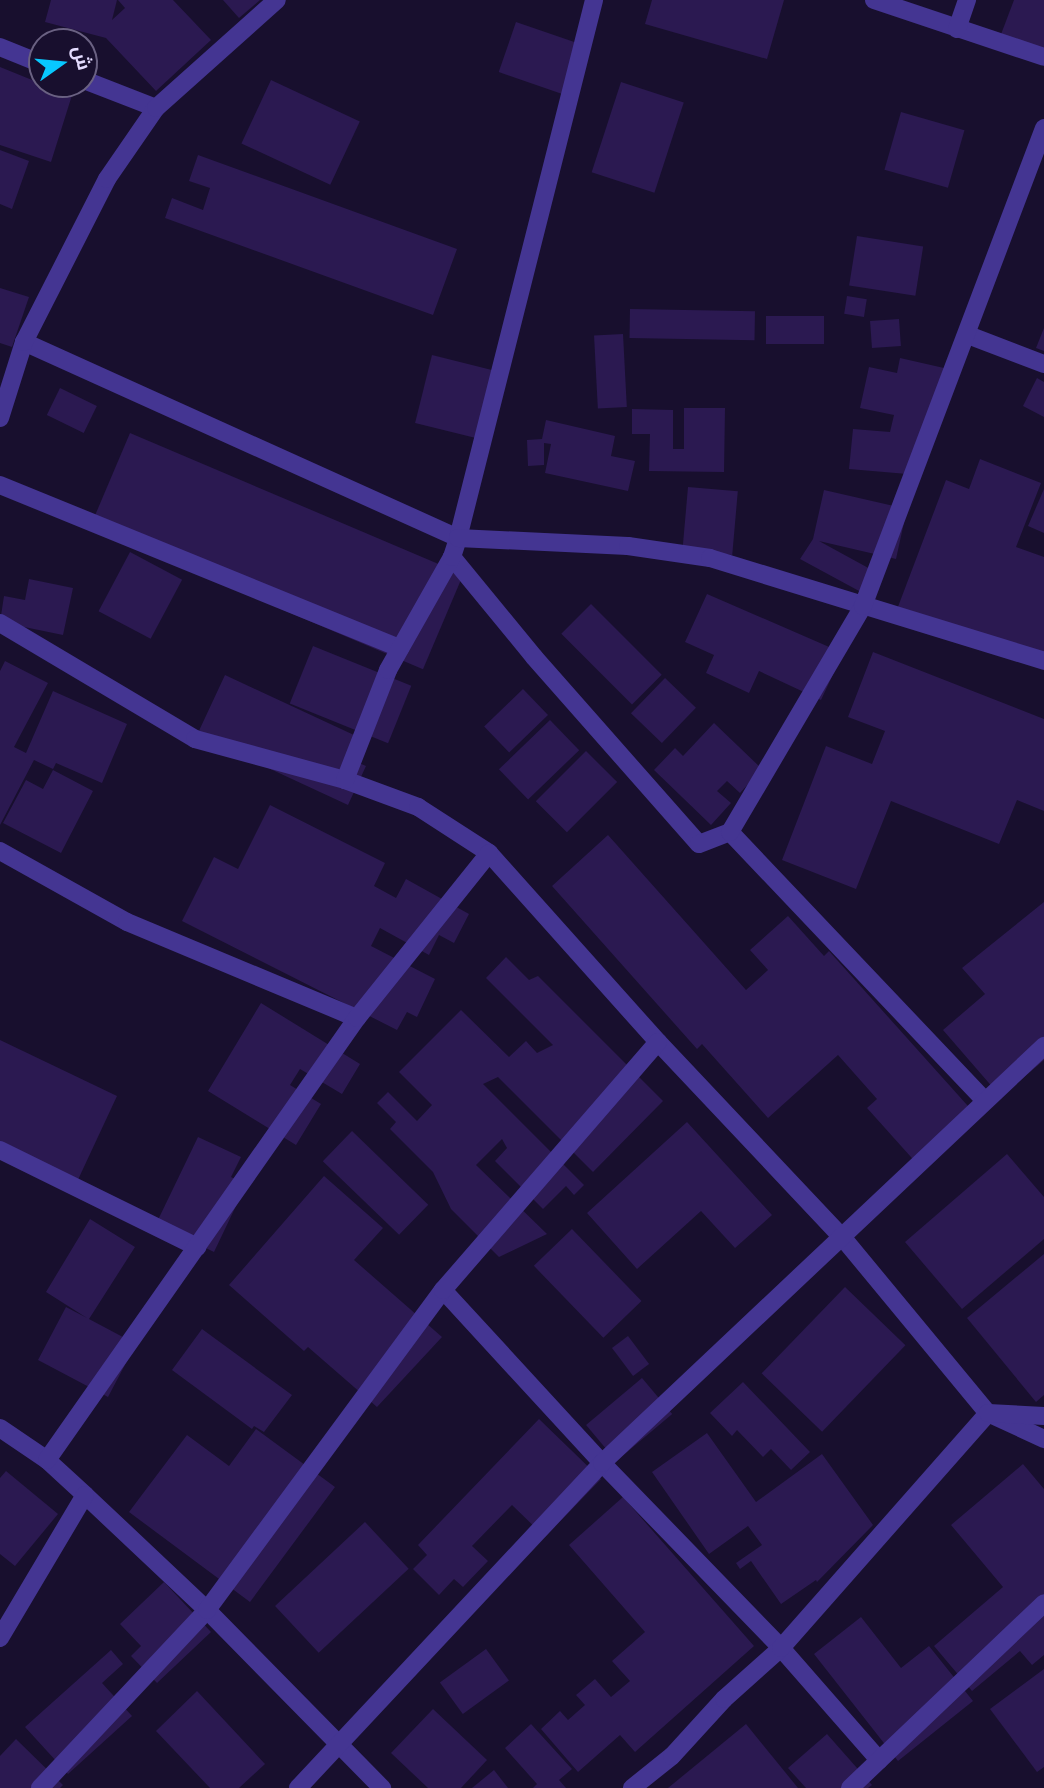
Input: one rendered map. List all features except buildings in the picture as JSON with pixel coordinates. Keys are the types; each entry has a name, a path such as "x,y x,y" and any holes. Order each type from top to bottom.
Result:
{"street":[{"path":"0,418 24,342 107,179 156,108 277,0"},
{"path":"345,780 388,670 452,557 594,0"},
{"path":"874,0 1044,57"},
{"path":"957,29 967,0"},
{"path":"0,47 28,58"},
{"path":"98,85 156,108"},
{"path":"452,557 534,657 699,844 730,832 863,606 968,335 1044,128"},
{"path":"968,335 1044,364"},
{"path":"24,342 458,538 628,546 710,558 1044,661"},
{"path":"0,485 400,648"},
{"path":"0,623 195,739 345,780 418,807 489,853 658,1041 843,1238 988,1413 1044,1439"},
{"path":"730,832 984,1100"},
{"path":"0,851 127,922 357,1018"},
{"path":"47,1460 357,1018 489,853"},
{"path":"40,1788 207,1610 443,1290 658,1041"},
{"path":"298,1788 602,1463 1044,1046"},
{"path":"0,1150 197,1247"},
{"path":"443,1290 602,1463 781,1648 879,1760"},
{"path":"988,1413 1044,1416"},
{"path":"632,1788 672,1756 724,1699 781,1648 988,1413"},
{"path":"0,1429 47,1460 85,1495 207,1610 382,1788"},
{"path":"0,1638 85,1495"},
{"path":"850,1788 1044,1603"}]}
